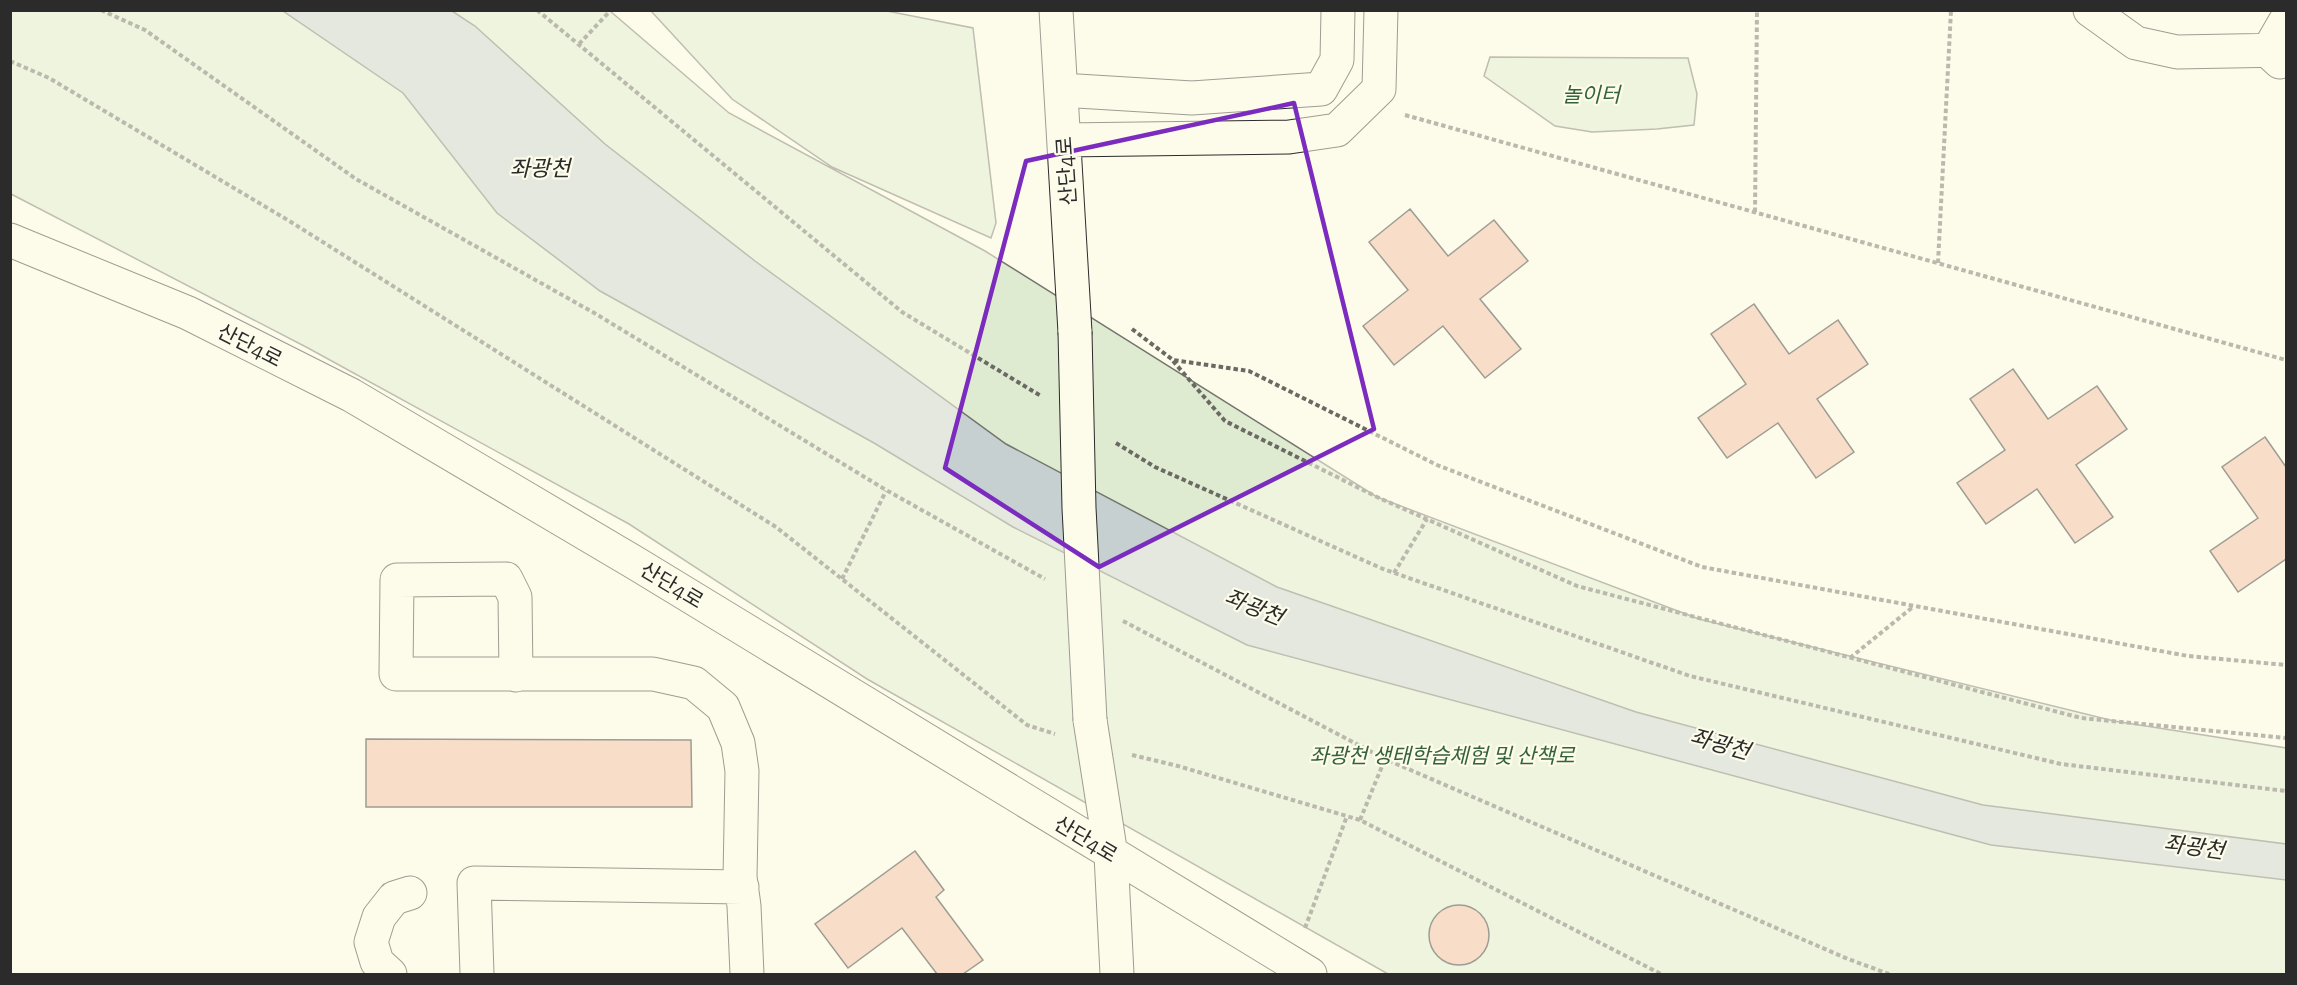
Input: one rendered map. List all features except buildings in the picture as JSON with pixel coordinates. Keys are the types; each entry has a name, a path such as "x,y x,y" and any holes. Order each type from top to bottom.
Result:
{"street":[{"name":"산단4로","path":"1056,10 1075,332 1080,529 1092,733 1111,855 1117,975"},
{"path":"1060,90 1192,98 1321,89 1337,60 1338,10"},
{"path":"1064,140 1289,137 1337,130 1379,88 1381,10"},
{"path":"2090,10 2136,43 2177,52 2280,57 2286,20"},
{"name":"산단4로","path":"10,240 188,313 351,395 647,570 1301,969"},
{"path":"516,675 515,597 506,579 397,580 396,674 516,675 653,674 694,683 723,708 738,743 742,771 740,877 747,975"},
{"path":"477,975 474,883 742,887"},
{"path":"390,975 377,962 371,942 379,916 394,898 410,893"}],"path":[{"path":"101,10 145,30 356,179 596,314 886,490 1053,583"},
{"path":"537,10 902,312 1046,400"},
{"path":"579,44 611,10"},
{"path":"1755,212 1757,10"},
{"path":"1938,263 1951,10"},
{"path":"10,61 49,78 291,222 776,527 1028,725 1092,733 1178,766 1360,820 1660,975"},
{"path":"1364,104 2286,360"},
{"path":"1132,329 1173,360 1225,421 1377,497 1577,586 2081,718 2286,738"},
{"path":"1173,360 1249,371 1437,465 1702,567 2188,656 2286,665"},
{"path":"1115,443 1155,467 1394,573 1690,676 2061,764 2286,791"},
{"path":"843,579 886,490"},
{"path":"1394,573 1427,519"},
{"path":"1849,659 1914,606"},
{"path":"1116,617 1385,759 1826,950 1889,975"},
{"path":"1360,820 1385,759"},
{"path":"1301,969 1347,816"}],"highlighted area":[{"path":"1294,103 1374,429 1099,567 945,468 1026,161"}],"green space":[{"name":"좌광천 생태학습체험 및 산책로","path":"10,11 610,11 729,113 985,251 1377,497 1699,619 2114,721 2286,748 2286,974 1388,974 867,679 629,524 308,348 11,194"},
{"path":"651,11 887,11 973,28 996,223 991,238 832,167 732,99"},
{"name":"놀이터","path":"1490,57 1688,58 1697,94 1694,125 1592,132 1555,126 1484,76"}],"water":[{"name":"좌광천","path":"283,11 452,11 475,26 605,144 755,261 1006,444 1277,587 1636,712 1983,805 2286,844 2286,880 1991,845 1247,645 1013,527 874,443 600,291 497,213 403,93"}]}
